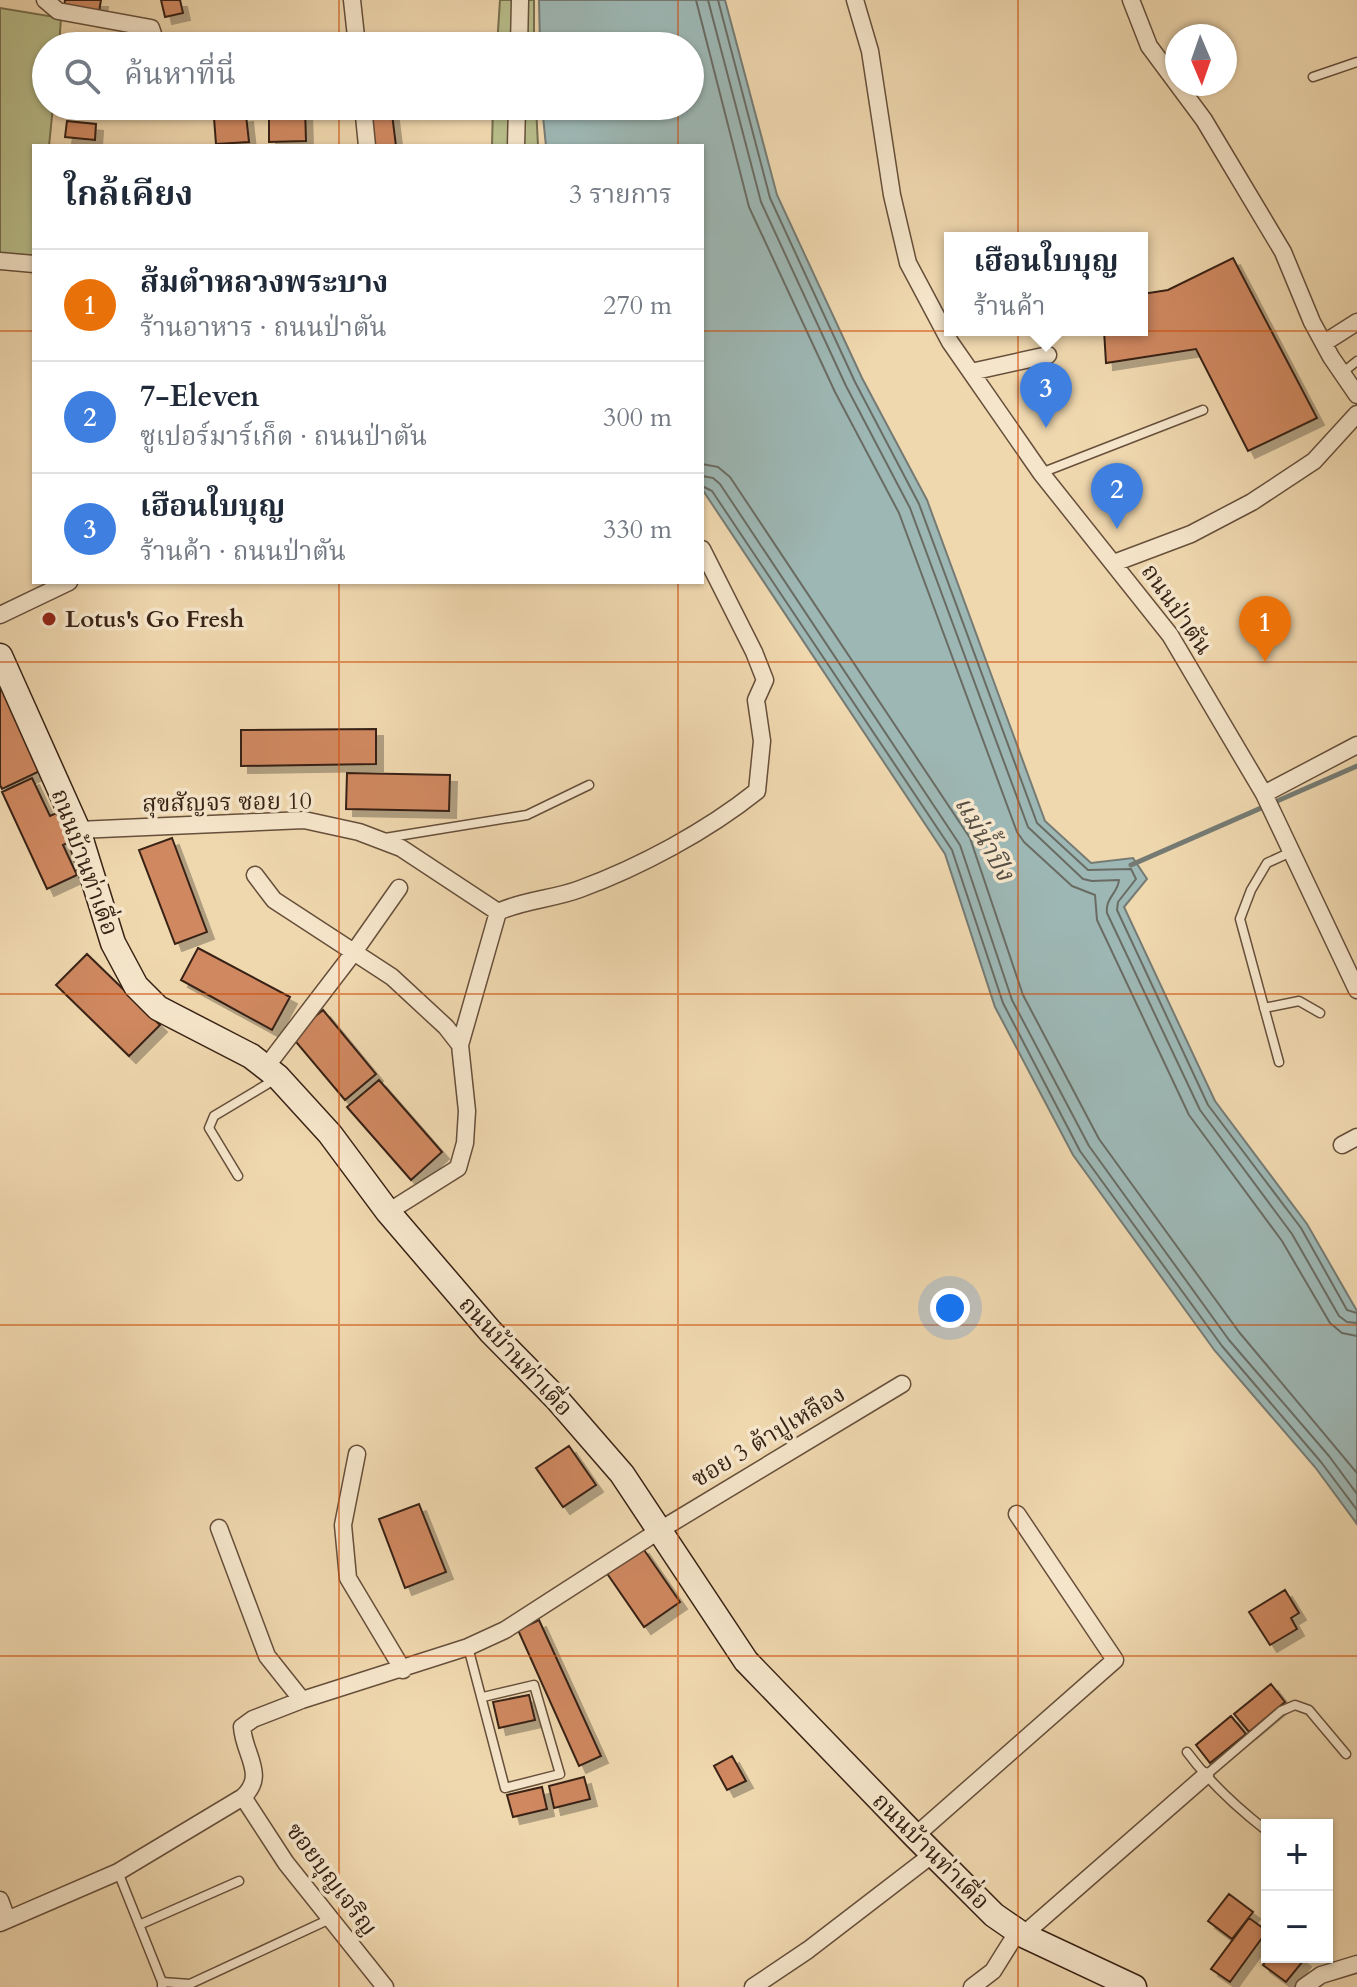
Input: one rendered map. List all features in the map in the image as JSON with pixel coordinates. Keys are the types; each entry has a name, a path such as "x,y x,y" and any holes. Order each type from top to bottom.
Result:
{"street":[{"path":"45,0 58,11 151,28 152,32"},
{"path":"352,0 355,32"},
{"path":"519,32 520,0"},
{"name":"ถนนป่าตัน","path":"855,0 870,51 892,195 908,263 944,331"},
{"path":"1131,0 1149,46 1204,120 1283,252 1324,343 1357,395"},
{"path":"364,120 367,144"},
{"path":"516,144 517,120"},
{"path":"0,261 32,264"},
{"path":"1324,343 1357,322"},
{"name":"ถนนป่าตัน","path":"947,336 1041,473 1170,635 1264,794 1356,987"},
{"path":"971,372 1048,355"},
{"path":"1114,563 1191,534 1252,502 1314,461 1357,414"},
{"path":"388,1212 458,1168 465,1143 467,1111 460,1045 498,912 578,890 639,864 734,810 757,791 762,741 756,700 765,680 704,553"},
{"path":"0,615 65,584"},
{"name":"ถนนบ้านท่าเดื่อ","path":"0,656 78,830 113,943 136,986 158,1008 272,1072 330,1134 388,1212 490,1331 556,1398 622,1474 746,1661 915,1836 994,1915 1020,1933 1134,1987"},
{"path":"1264,794 1357,745"},
{"name":"สุขสัญจร ซอย 10","path":"78,830 304,820 401,848 498,912"},
{"path":"255,875 274,900 392,977 446,1027 460,1045"},
{"path":"272,1072 399,888"},
{"name":"ซอย 3 ต้าปูเหลือง","path":"243,1797 252,1789 256,1777 242,1727 253,1719 302,1700 403,1670 505,1630 660,1530 902,1384"},
{"path":"357,1454 343,1525 348,1578 403,1670"},
{"path":"915,1836 1115,1660 1017,1514"},
{"path":"219,1528 267,1656 302,1700"},
{"path":"972,1987 993,1971 1020,1933 1205,1776"},
{"path":"0,1900 4,1921 118,1872 243,1797"},
{"name":"ซอยบุญเจริญ","path":"243,1797 286,1863 385,1987"},
{"path":"753,1987 808,1950 933,1854"},
{"path":"1304,1987 1321,1975 1357,1964"}],"lane":[{"path":"1313,77 1357,62"},
{"path":"1341,373 1357,361"},
{"path":"1041,473 1203,410"},
{"path":"377,839 527,815 589,785"},
{"path":"1279,1062 1240,919 1251,890 1267,863 1292,851"},
{"path":"1264,1008 1299,1001 1320,1013"},
{"path":"238,1176 209,1128 214,1116 272,1072"},
{"path":"468,1647 505,1788 560,1774 534,1685 483,1697"},
{"path":"1205,1776 1281,1711 1295,1705 1309,1710 1346,1754"},
{"path":"1187,1752 1235,1807 1261,1826"},
{"path":"118,1872 162,1984 190,1984 330,1918"},
{"path":"139,1925 239,1881"}],"green space":[{"path":"500,0 534,0 534,32 498,32"},
{"path":"0,8 61,18 60,32 32,32 32,120 52,120 49,144 32,144 32,258 0,254"},
{"path":"493,120 537,120 538,144 492,144"}],"water":[{"name":"แม่น้ำปิง","path":"539,0 725,0 777,195 862,378 927,500 1045,821 1091,863 1133,858 1147,879 1124,907 1215,1101 1307,1224 1357,1311 1357,1524 1315,1467 1215,1351 1073,1155 995,1007 945,854 704,492 704,144 546,144 543,120 704,120 704,32 540,32"}],"building":[{"path":"65,0 101,0 99,12 64,7"},
{"path":"161,0 180,0 183,13 165,17"},
{"path":"214,120 247,120 249,142 216,144"},
{"path":"269,120 305,120 306,141 269,142"},
{"path":"372,120 393,120 396,144 375,144"},
{"path":"67,121 96,124 95,140 65,137"},
{"path":"1233,258 1317,418 1248,451 1196,349 1106,363 1104,336 1148,336 1148,293 1168,290"},
{"path":"0,685 42,770 2,789 0,785"},
{"path":"376,729 376,764 241,766 241,730"},
{"path":"347,773 450,775 449,811 346,809"},
{"path":"32,778 50,816 59,812 72,841 63,845 77,875 47,889 2,792"},
{"path":"172,838 207,932 175,944 139,850"},
{"path":"198,948 290,997 272,1030 181,980"},
{"path":"87,954 160,1025 129,1056 56,985"},
{"path":"323,1010 376,1074 345,1100 291,1036"},
{"path":"379,1080 442,1152 411,1180 347,1107"},
{"path":"569,1446 596,1485 563,1507 536,1468"},
{"path":"419,1504 446,1572 405,1588 379,1519"},
{"path":"642,1547 680,1602 644,1627 606,1572"},
{"path":"1285,1590 1299,1613 1291,1618 1297,1629 1270,1645 1249,1612"},
{"path":"539,1620 601,1756 579,1766 518,1630"},
{"path":"1271,1684 1285,1702 1249,1732 1234,1714"},
{"path":"529,1695 535,1720 499,1728 493,1702"},
{"path":"1231,1716 1246,1734 1210,1763 1196,1745"},
{"path":"732,1756 746,1781 727,1790 714,1766"},
{"path":"584,1777 590,1799 554,1808 549,1786"},
{"path":"542,1787 547,1809 513,1817 507,1795"},
{"path":"1229,1894 1253,1912 1232,1939 1208,1921"},
{"path":"1249,1918 1261,1927 1261,1939 1230,1982 1211,1969"},
{"path":"1264,1963 1302,1963 1286,1982 1263,1965"}],"waterway":[{"path":"1131,865 1357,766"}],"place":[{"name":"เฮือนใบบุญ","path":"1046,428"},
{"name":"7-Eleven","path":"1117,529"},
{"name":"Lotus's Go Fresh","path":"49,619"},
{"name":"ส้มตำหลวงพระบาง","path":"1265,662"}]}
